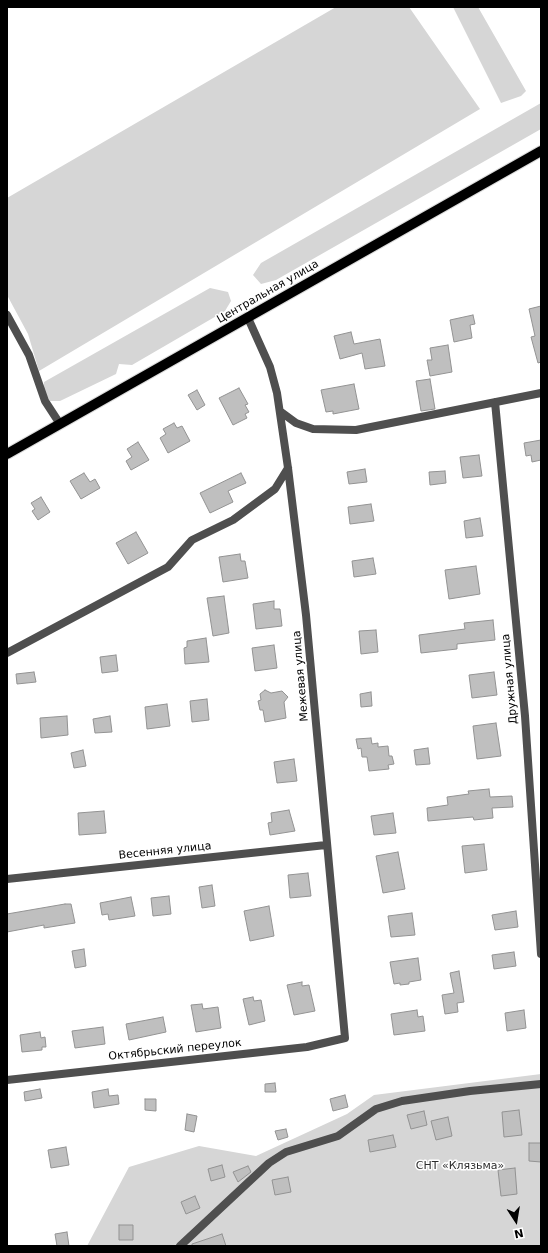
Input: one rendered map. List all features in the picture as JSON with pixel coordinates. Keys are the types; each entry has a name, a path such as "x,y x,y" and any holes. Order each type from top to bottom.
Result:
{"main road":[{"name":"Центральная улица","path":"7,454 541,151"}],"street":[{"path":"7,315 29,355 45,401 60,424"},
{"name":"Межевая улица","path":"248,318 270,366 281,412 306,615 326,845 345,1038"},
{"path":"281,412 296,423 313,429 356,430 541,393"},
{"name":"Дружная улица","path":"495,402 525,716 541,954"},
{"path":"7,653 168,567 192,540 233,520 275,489 288,468"},
{"name":"Весенняя улица","path":"7,879 326,845"},
{"name":"Октябрьский переулок","path":"7,1080 307,1046 345,1038"},
{"path":"180,1246 269,1163 286,1152 338,1136 376,1109 402,1102 470,1091 541,1084"}],"green space":[{"path":"336,7 409,7 480,109 39,371 28,334 7,295 7,198"},
{"path":"453,7 478,7 526,91 521,96 501,103"},
{"path":"541,103 541,129 276,280 261,284 253,275 261,263"},
{"path":"210,288 228,292 231,301 225,311 132,365 119,364 116,374 60,401 50,401 44,393 44,382"},
{"name":"СНТ «Клязьма»","path":"541,1074 541,1246 87,1246 129,1167 199,1146 256,1156 347,1114 374,1095"}],"building":[{"path":"541,306 541,362 538,363 531,337 535,336 529,309"},
{"path":"473,315 475,324 470,325 472,338 454,342 450,320"},
{"path":"351,332 354,344 380,339 385,366 365,369 362,353 340,359 334,336"},
{"path":"448,345 452,372 430,376 427,360 432,360 430,348"},
{"path":"430,379 435,409 421,411 416,381"},
{"path":"354,384 359,409 333,414 333,411 326,412 321,390"},
{"path":"239,388 248,404 245,405 249,412 245,414 247,418 233,425 219,398"},
{"path":"197,390 205,405 197,410 188,395"},
{"path":"174,423 177,428 182,426 190,441 168,453 160,438 166,434 163,429"},
{"path":"541,440 541,460 532,462 531,455 526,456 524,443"},
{"path":"138,442 149,460 131,470 126,461 132,457 127,449"},
{"path":"479,455 482,476 463,478 460,457"},
{"path":"365,469 367,482 349,484 347,472"},
{"path":"445,471 446,483 430,485 429,472"},
{"path":"84,473 90,482 95,479 100,488 81,499 70,481"},
{"path":"241,473 246,483 228,491 233,502 210,513 200,493"},
{"path":"41,497 50,512 38,520 32,511 35,509 31,503"},
{"path":"371,504 374,521 350,524 348,507"},
{"path":"480,518 483,536 466,538 464,521"},
{"path":"136,532 148,553 128,564 116,543"},
{"path":"240,554 241,561 245,561 248,578 223,582 219,557"},
{"path":"373,558 376,574 354,577 352,561"},
{"path":"476,566 480,594 449,599 445,570"},
{"path":"224,596 229,633 213,636 207,598"},
{"path":"274,601 274,609 280,609 282,626 256,629 253,604"},
{"path":"493,620 495,640 457,644 457,649 421,653 419,635 465,629 464,623"},
{"path":"376,630 378,652 361,654 359,631"},
{"path":"206,638 209,662 185,664 184,648 187,647 187,641"},
{"path":"274,645 277,668 255,671 252,648"},
{"path":"116,655 118,671 102,673 100,657"},
{"path":"34,672 36,682 17,684 16,674"},
{"path":"494,672 497,695 472,698 469,675"},
{"path":"265,690 271,693 282,691 288,697 284,702 286,718 265,722 263,710 260,710 258,701 261,700 260,694"},
{"path":"371,692 372,706 361,707 360,694"},
{"path":"207,699 209,720 192,722 190,701"},
{"path":"167,704 170,726 147,729 145,707"},
{"path":"67,716 68,735 41,738 40,718"},
{"path":"110,716 112,732 95,733 93,719"},
{"path":"496,723 501,756 477,759 473,726"},
{"path":"371,738 372,744 378,743 378,747 388,746 389,756 392,756 394,764 388,765 389,769 369,771 367,757 362,757 361,748 358,749 356,739"},
{"path":"428,748 430,764 416,765 414,750"},
{"path":"83,750 86,766 74,768 71,753"},
{"path":"294,759 297,781 277,783 274,762"},
{"path":"489,789 490,797 512,796 513,807 492,808 493,818 474,820 473,817 428,821 427,808 448,805 447,797 469,794 468,791"},
{"path":"289,810 295,831 270,835 268,823 272,822 271,813"},
{"path":"104,811 106,833 79,835 78,813"},
{"path":"393,813 396,833 374,835 371,816"},
{"path":"484,844 487,870 465,873 462,846"},
{"path":"398,852 405,889 383,893 376,856"},
{"path":"308,873 311,896 290,898 288,875"},
{"path":"212,885 215,906 202,908 199,887"},
{"path":"169,896 171,914 153,916 151,898"},
{"path":"131,897 135,916 109,920 108,914 102,915 100,903"},
{"path":"71,904 75,923 44,928 44,925 7,932 7,914"},
{"path":"269,906 274,936 250,941 244,911"},
{"path":"516,911 518,927 495,930 492,915"},
{"path":"412,913 415,935 391,937 388,916"},
{"path":"84,949 86,966 75,968 72,951"},
{"path":"514,952 516,966 494,969 492,955"},
{"path":"418,958 421,980 409,982 409,984 394,984 390,962"},
{"path":"459,971 464,1002 457,1003 458,1012 445,1014 442,995 454,993 450,973"},
{"path":"302,982 302,986 309,985 315,1011 294,1015 287,985"},
{"path":"253,997 254,1001 261,1000 265,1021 249,1025 243,999"},
{"path":"202,1004 203,1009 218,1007 221,1028 196,1032 191,1005"},
{"path":"417,1010 418,1017 423,1016 425,1031 394,1035 391,1014"},
{"path":"524,1010 526,1028 507,1031 505,1013"},
{"path":"163,1017 166,1032 129,1040 126,1024"},
{"path":"103,1027 105,1044 75,1048 72,1031"},
{"path":"40,1032 41,1038 45,1037 46,1047 42,1047 42,1050 22,1052 20,1035"},
{"path":"275,1083 276,1092 265,1092 265,1084"},
{"path":"40,1089 42,1098 25,1101 24,1092"},
{"path":"108,1089 109,1096 118,1095 119,1104 94,1108 92,1092"},
{"path":"345,1095 348,1107 333,1111 330,1099"},
{"path":"145,1099 156,1099 156,1111 145,1110"},
{"path":"519,1110 522,1135 504,1137 502,1112"},
{"path":"424,1111 427,1125 411,1129 407,1115"},
{"path":"187,1114 197,1116 194,1132 185,1130"},
{"path":"448,1117 452,1136 436,1140 431,1121"},
{"path":"286,1129 288,1137 278,1140 275,1131"},
{"path":"393,1135 396,1147 370,1152 368,1140"},
{"path":"529,1143 541,1143 541,1162 529,1161"},
{"path":"66,1147 69,1165 51,1168 48,1150"},
{"path":"222,1165 225,1177 211,1181 208,1169"},
{"path":"248,1166 251,1172 238,1182 233,1172"},
{"path":"515,1168 517,1194 501,1196 498,1170"},
{"path":"288,1177 291,1192 275,1195 272,1180"},
{"path":"195,1196 200,1208 186,1214 181,1202"},
{"path":"119,1225 133,1225 133,1240 119,1240"},
{"path":"67,1232 69,1246 57,1246 55,1234"},
{"path":"222,1234 226,1246 192,1246 192,1244"}]}
